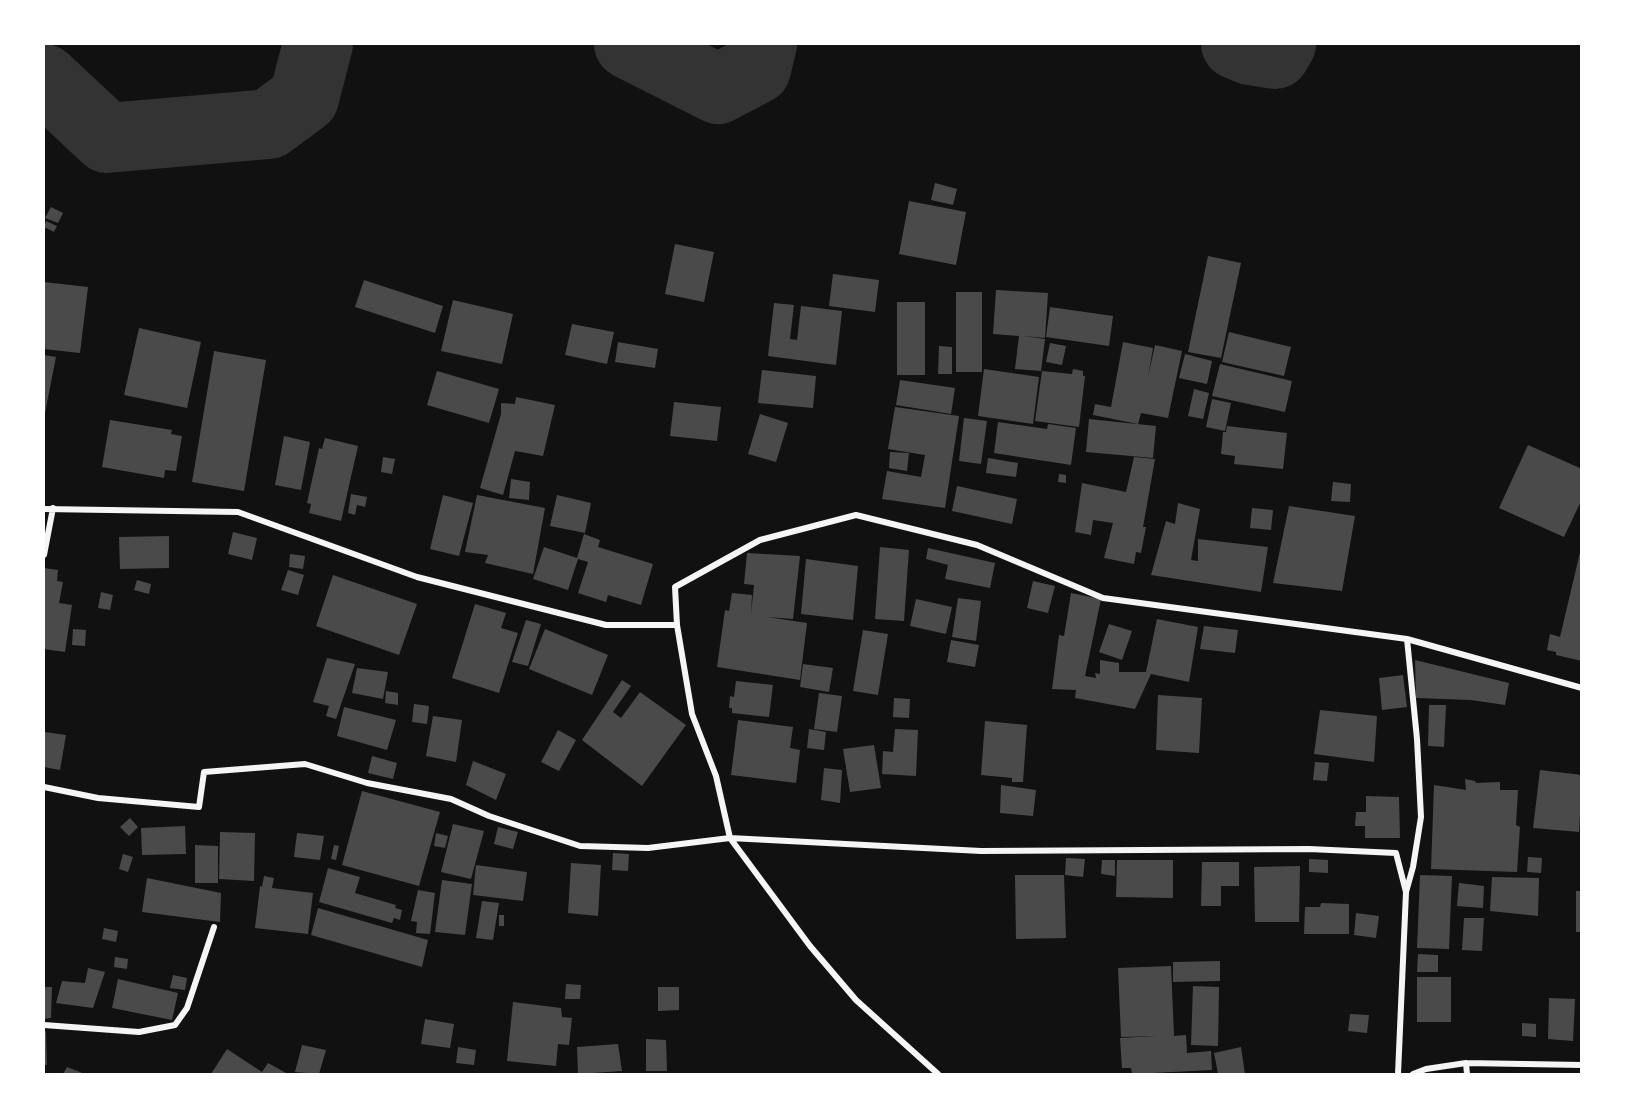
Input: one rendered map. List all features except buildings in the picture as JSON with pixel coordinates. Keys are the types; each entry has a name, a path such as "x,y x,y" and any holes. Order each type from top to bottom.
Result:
{"street":[{"path":"44,555 53,508"},
{"path":"44,509 238,512 429,580 606,625 677,625"},
{"path":"938,1074 856,1000 810,946 730,838 716,776 692,714 677,625 675,587 760,540 856,514 977,545 1103,598 1407,639 1581,688"},
{"path":"1398,1074 1406,892 1413,867 1421,818 1418,739 1407,639"},
{"path":"44,787 98,798 199,807 204,771 305,764 367,783 451,799 489,816 580,846 648,848 730,838 981,851 1309,849 1396,853 1406,892"},
{"path":"44,1025 139,1032 175,1025 187,1008 214,927"},
{"path":"1466,1063 1467,1074"},
{"path":"1413,1074 1426,1069 1466,1063 1581,1065"}],"waterway":[{"path":"44,79 107,138 269,124 304,98 318,44"},
{"path":"629,44 718,89 756,69 762,44"},
{"path":"1236,44 1250,50 1275,54 1281,44"}]}
